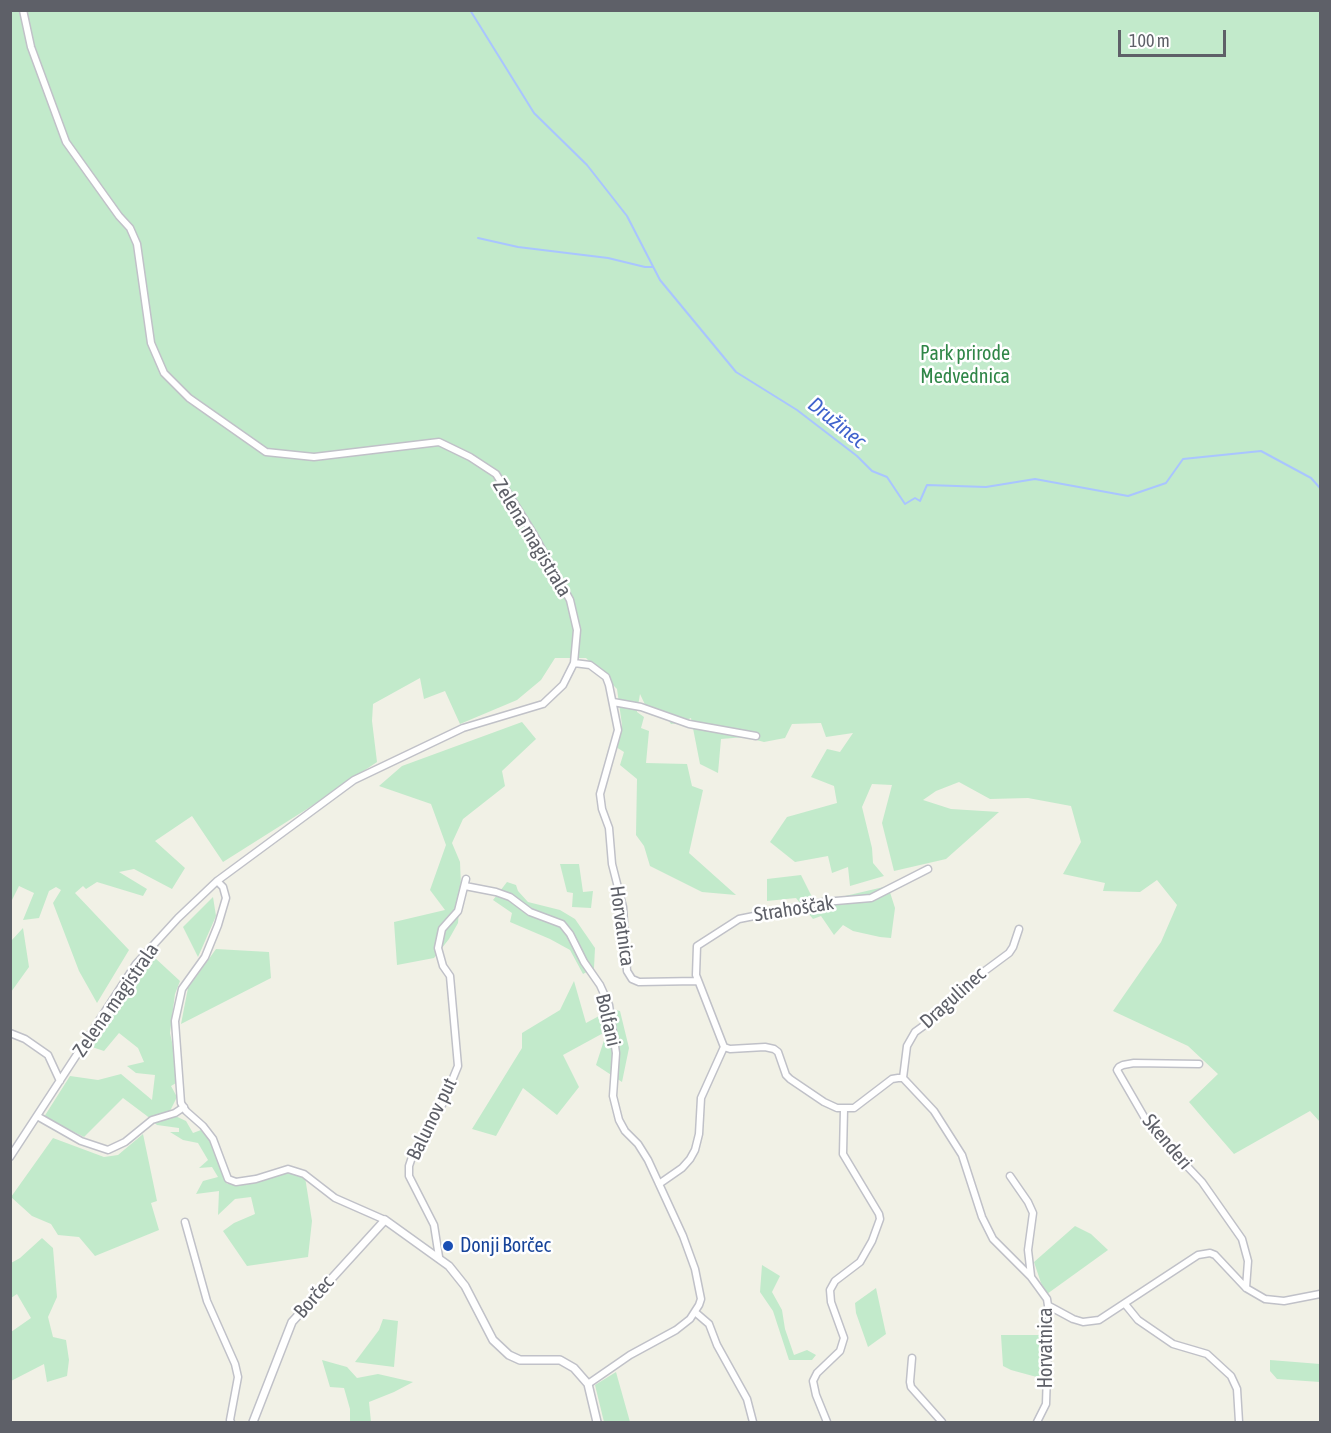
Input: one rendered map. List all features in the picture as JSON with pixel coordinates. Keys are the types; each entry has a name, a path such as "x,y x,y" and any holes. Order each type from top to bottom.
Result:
{"street":[{"name":"Zelena magistrala","path":"10,1157 136,964 177,918 218,881 354,780 463,728 543,704 563,685 574,663 576,630 570,600 534,535 496,474 470,457 439,442 314,457 266,452 189,398 164,374 151,343 137,244 130,228 66,142 31,47 23,10"},
{"name":"Horvatnica","path":"574,663 590,665 606,677 618,730 600,794 602,809 609,828 612,864 623,907 627,971 632,979 639,982 697,981"},
{"path":"613,702 640,707 689,724 756,736"},
{"name":"Strahoščak","path":"697,981 695,969 697,946 739,919 824,902 871,898 928,869"},
{"path":"218,881 223,887 226,898 218,926 205,957 182,989 175,1021 181,1103 213,1139 228,1179 236,1182 256,1179 288,1169 304,1174 335,1198 385,1220 440,1257 465,1286 486,1328 501,1348 520,1360 549,1359 568,1364 588,1384 597,1422"},
{"name":"Bolfani","path":"466,883 510,897 530,912 562,924 600,985 609,1005 616,1053 613,1096 619,1120 625,1131 644,1152 683,1236 695,1269 701,1299 695,1312"},
{"name":"Balunov put","path":"440,1257 434,1225 410,1176 409,1166 414,1151 442,1105 458,1066 450,976 443,966 438,948 442,929 458,911 466,883"},
{"name":"Dragulinec","path":"903,1078 907,1046 915,1032 940,1014 959,990 1009,952 1019,928"},
{"path":"659,1184 682,1168 695,1150 699,1134 701,1098 724,1047 697,981"},
{"path":"10,1033 25,1039 48,1055 60,1081"},
{"path":"724,1047 774,1049 778,1052 786,1075 790,1079 824,1102 844,1109 854,1108 892,1079 903,1078"},
{"name":"Skenderi","path":"1199,1064 1134,1063 1123,1065 1118,1070 1150,1127 1202,1182 1242,1239 1248,1261 1246,1288"},
{"name":"Horvatnica","path":"903,1078 934,1111 959,1150 982,1217 993,1239 1031,1277 1044,1294 1049,1306 1046,1404 1037,1422"},
{"path":"38,1116 81,1141 108,1150 125,1142 152,1120 175,1113 184,1107"},
{"path":"827,1422 813,1381 817,1373 840,1351 844,1342 843,1333 831,1302 830,1290 835,1281 860,1262 877,1229 879,1214 843,1154 844,1109"},
{"name":"Horvatnica","path":"1010,1176 1033,1213 1028,1250 1031,1277"},
{"name":"Borčec","path":"253,1422 292,1322 385,1220"},
{"path":"185,1222 207,1300 235,1364 238,1377 231,1422"},
{"path":"1049,1306 1073,1319 1090,1322 1104,1318 1203,1253 1215,1255 1246,1288 1265,1299 1284,1301 1320,1294"},
{"path":"1125,1304 1138,1320 1173,1344 1207,1354 1231,1376 1237,1389 1239,1422"},
{"path":"588,1384 630,1355 684,1324 695,1312 709,1324 717,1345 747,1399 753,1422"},
{"path":"912,1358 911,1387 942,1422"}],"green space":[{"name":"Park prirode Medvednica","path":"11,11 1320,11 1320,1122 1310,1111 1234,1154 1189,1102 1218,1074 1188,1046 1113,1011 1161,942 1177,905 1157,880 1140,892 1103,891 1105,883 1063,874 1081,842 1071,806 1028,798 990,799 959,782 936,791 923,800 951,809 999,812 946,859 894,871 882,823 892,785 872,784 862,807 872,848 873,863 884,876 850,886 848,867 832,873 828,856 795,862 770,842 787,817 837,803 834,786 811,777 827,749 840,752 853,733 826,737 821,723 792,724 785,738 764,742 745,737 721,739 718,773 700,764 691,718 671,724 666,717 650,715 640,694 637,712 644,717 641,728 649,731 646,763 687,764 692,786 703,790 689,853 736,895 702,892 650,866 644,846 636,835 637,779 620,765 624,752 616,747 622,725 617,689 586,658 555,658 541,680 517,700 460,724 445,691 424,699 420,678 373,704 372,721 377,762 223,862 192,816 155,841 185,868 172,889 134,869 119,872 147,889 143,896 97,882 86,889 83,886 75,893 129,950 97,1003 79,971 53,903 61,890 56,887 49,891 39,918 23,920 34,893 19,886 11,902"},
{"path":"522,722 536,739 502,771 505,786 463,819 452,843 460,862 458,923 434,958 397,965 394,922 445,910 430,890 446,845 431,804 379,786 402,766"},
{"path":"560,864 579,864 583,892 593,891 591,908 572,907 573,893 567,892"},
{"path":"801,875 815,903 888,886 895,908 891,938 853,931 843,925 834,935 821,916 813,919 796,898 767,901 767,879"},
{"path":"507,882 516,885 518,891 528,902 560,910 575,919 595,948 594,968 583,974 570,950 510,922 512,913 493,900"},
{"path":"213,897 216,916 198,957 183,927"},
{"path":"23,928 29,967 11,992 11,941"},
{"path":"216,949 269,952 271,978 181,1024 188,988"},
{"path":"154,957 180,981 175,994 170,1033 175,1056 176,1083 171,1086 177,1097 169,1113 186,1121 193,1133 201,1130 211,1142 227,1184 288,1173 305,1177 312,1221 308,1257 247,1266 223,1231 234,1223 255,1214 251,1197 235,1199 218,1215 219,1191 196,1194 203,1181 218,1177 212,1167 199,1168 208,1160 198,1143 183,1140 170,1132 179,1132 179,1128 157,1125 123,1098 84,1137 44,1117 70,1076 98,1080 121,1074 152,1100 155,1075 136,1073 127,1066 144,1062 138,1048 119,1033 104,1051 89,1046"},
{"path":"574,981 586,1023 612,1009 620,1011 629,1048 622,1082 596,1065 607,1031 563,1055 579,1087 557,1115 523,1088 496,1136 472,1129 522,1048 522,1033 560,1010"},
{"path":"143,1134 157,1201 151,1203 159,1230 95,1256 79,1237 58,1235 51,1224 32,1216 11,1197 53,1138 104,1157 118,1155"},
{"path":"1075,1226 1091,1234 1108,1250 1047,1294 1034,1262"},
{"path":"42,1238 53,1248 57,1297 48,1317 53,1337 66,1340 69,1360 67,1376 47,1382 44,1364 11,1381 11,1332 31,1318 17,1294 11,1298 11,1263"},
{"path":"762,1265 780,1276 772,1292 782,1310 785,1329 794,1355 807,1350 816,1355 812,1360 789,1360 773,1311 760,1292"},
{"path":"876,1288 886,1334 868,1347 856,1313 855,1303"},
{"path":"383,1319 398,1321 394,1367 355,1362 379,1330"},
{"path":"1001,1335 1039,1335 1045,1346 1044,1379 1003,1366"},
{"path":"322,1360 347,1367 357,1378 378,1374 413,1382 369,1402 371,1422 350,1422 350,1409 344,1388 330,1387"},
{"path":"1270,1360 1320,1364 1320,1382 1277,1379 1270,1371"},
{"path":"616,1372 630,1422 604,1422 595,1385"}],"waterway":[{"name":"Družinec","path":"470,10 534,113 587,165 627,216 660,280 736,372 797,410 857,456 872,471 887,477 905,504 915,498 920,501 927,485 986,487 1035,479 1128,496 1166,483 1183,459 1261,451 1311,478 1320,488"},
{"path":"478,238 518,247 608,258 652,267"}],"place":[{"name":"Donji Borčec","path":"448,1246"}]}
